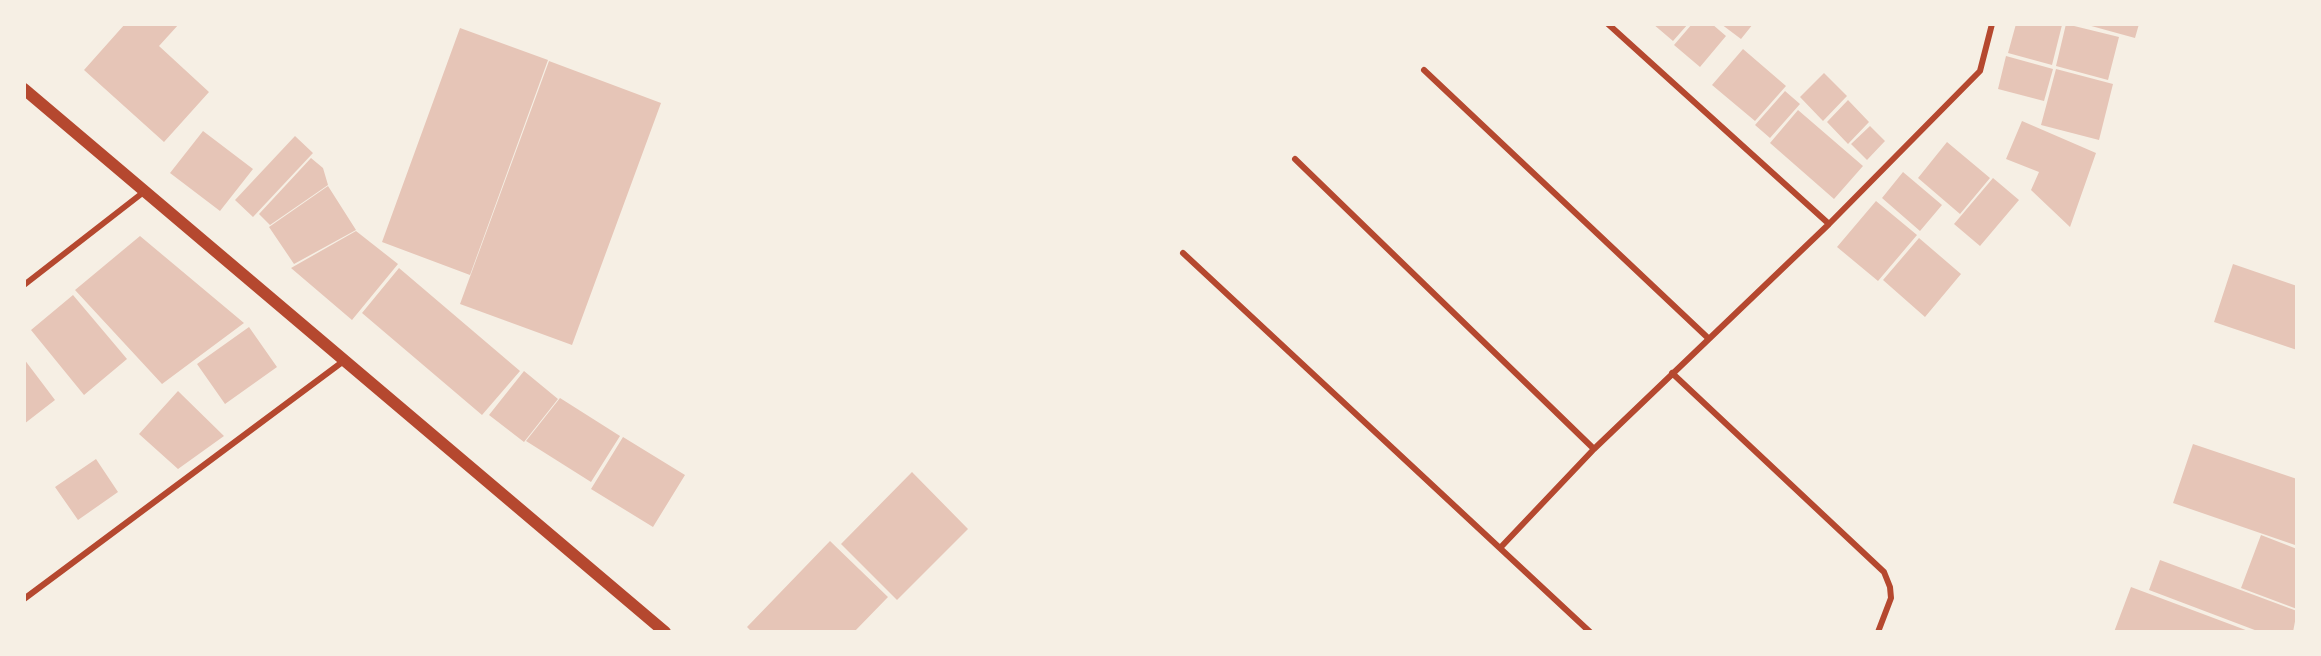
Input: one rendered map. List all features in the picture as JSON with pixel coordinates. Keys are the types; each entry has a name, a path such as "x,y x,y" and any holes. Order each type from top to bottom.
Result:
{"main road":[{"path":"24,89 665,632"}],"street":[{"path":"1608,24 1829,224"},
{"path":"1501,547 1594,449 1829,224 1980,71 1992,24"},
{"path":"1424,70 1708,338"},
{"path":"1295,159 1594,449"},
{"path":"24,285 146,191"},
{"path":"1183,253 1590,632"},
{"path":"24,599 345,360"},
{"path":"1672,373 1884,572 1890,587 1891,598 1878,632"}],"building":[{"path":"125,24 179,24 159,46 209,92 164,142 84,70"},
{"path":"1653,24 1688,24 1673,41"},
{"path":"1692,24 1712,24 1726,36 1700,67 1674,45"},
{"path":"1721,24 1753,24 1741,39"},
{"path":"2016,24 2062,25 2052,65 2008,53"},
{"path":"2066,24 2119,37 2108,80 2056,66"},
{"path":"2084,24 2139,24 2135,38"},
{"path":"460,28 548,60 470,275 382,242"},
{"path":"1743,49 1786,86 1755,121 1712,85"},
{"path":"2006,56 2053,69 2044,101 1998,89"},
{"path":"549,61 661,103 572,345 460,304"},
{"path":"2056,69 2113,84 2099,140 2041,125"},
{"path":"1824,73 1847,96 1823,121 1800,97"},
{"path":"1785,91 1800,104 1770,138 1755,125"},
{"path":"1848,100 1869,122 1848,144 1827,122"},
{"path":"1798,110 1863,166 1834,199 1770,143"},
{"path":"2022,121 2096,153 2070,227 2031,190 2039,172 2006,159"},
{"path":"1870,126 1885,141 1867,160 1851,144"},
{"path":"203,131 253,169 220,211 170,173"},
{"path":"295,136 313,153 253,217 235,200"},
{"path":"1947,142 1990,178 1960,214 1918,178"},
{"path":"311,158 323,168 328,185 270,225 259,214"},
{"path":"1903,172 1942,205 1920,231 1882,198"},
{"path":"1993,178 2019,200 1980,246 1954,224"},
{"path":"328,186 356,230 294,264 269,227"},
{"path":"1876,201 1917,235 1878,281 1837,247"},
{"path":"356,231 398,264 352,320 291,268"},
{"path":"140,236 244,323 162,384 75,290"},
{"path":"1919,238 1961,274 1925,317 1883,280"},
{"path":"2233,264 2297,286 2297,350 2214,322"},
{"path":"399,268 520,371 482,415 362,313"},
{"path":"73,295 127,359 84,395 31,330"},
{"path":"249,327 277,367 225,404 197,364"},
{"path":"24,359 55,400 24,424"},
{"path":"524,371 558,399 524,442 489,415"},
{"path":"178,391 224,436 178,469 139,434"},
{"path":"560,398 620,436 591,482 526,441"},
{"path":"623,437 685,475 653,527 591,489"},
{"path":"2193,444 2297,479 2295,545 2173,503"},
{"path":"96,459 118,492 78,520 55,487"},
{"path":"912,472 968,529 897,600 841,544"},
{"path":"2261,535 2297,549 2297,609 2241,588"},
{"path":"830,541 888,597 854,632 752,632 747,627"},
{"path":"2160,560 2297,611 2293,632 2260,632 2149,590"},
{"path":"2131,587 2251,632 2114,632"}]}
